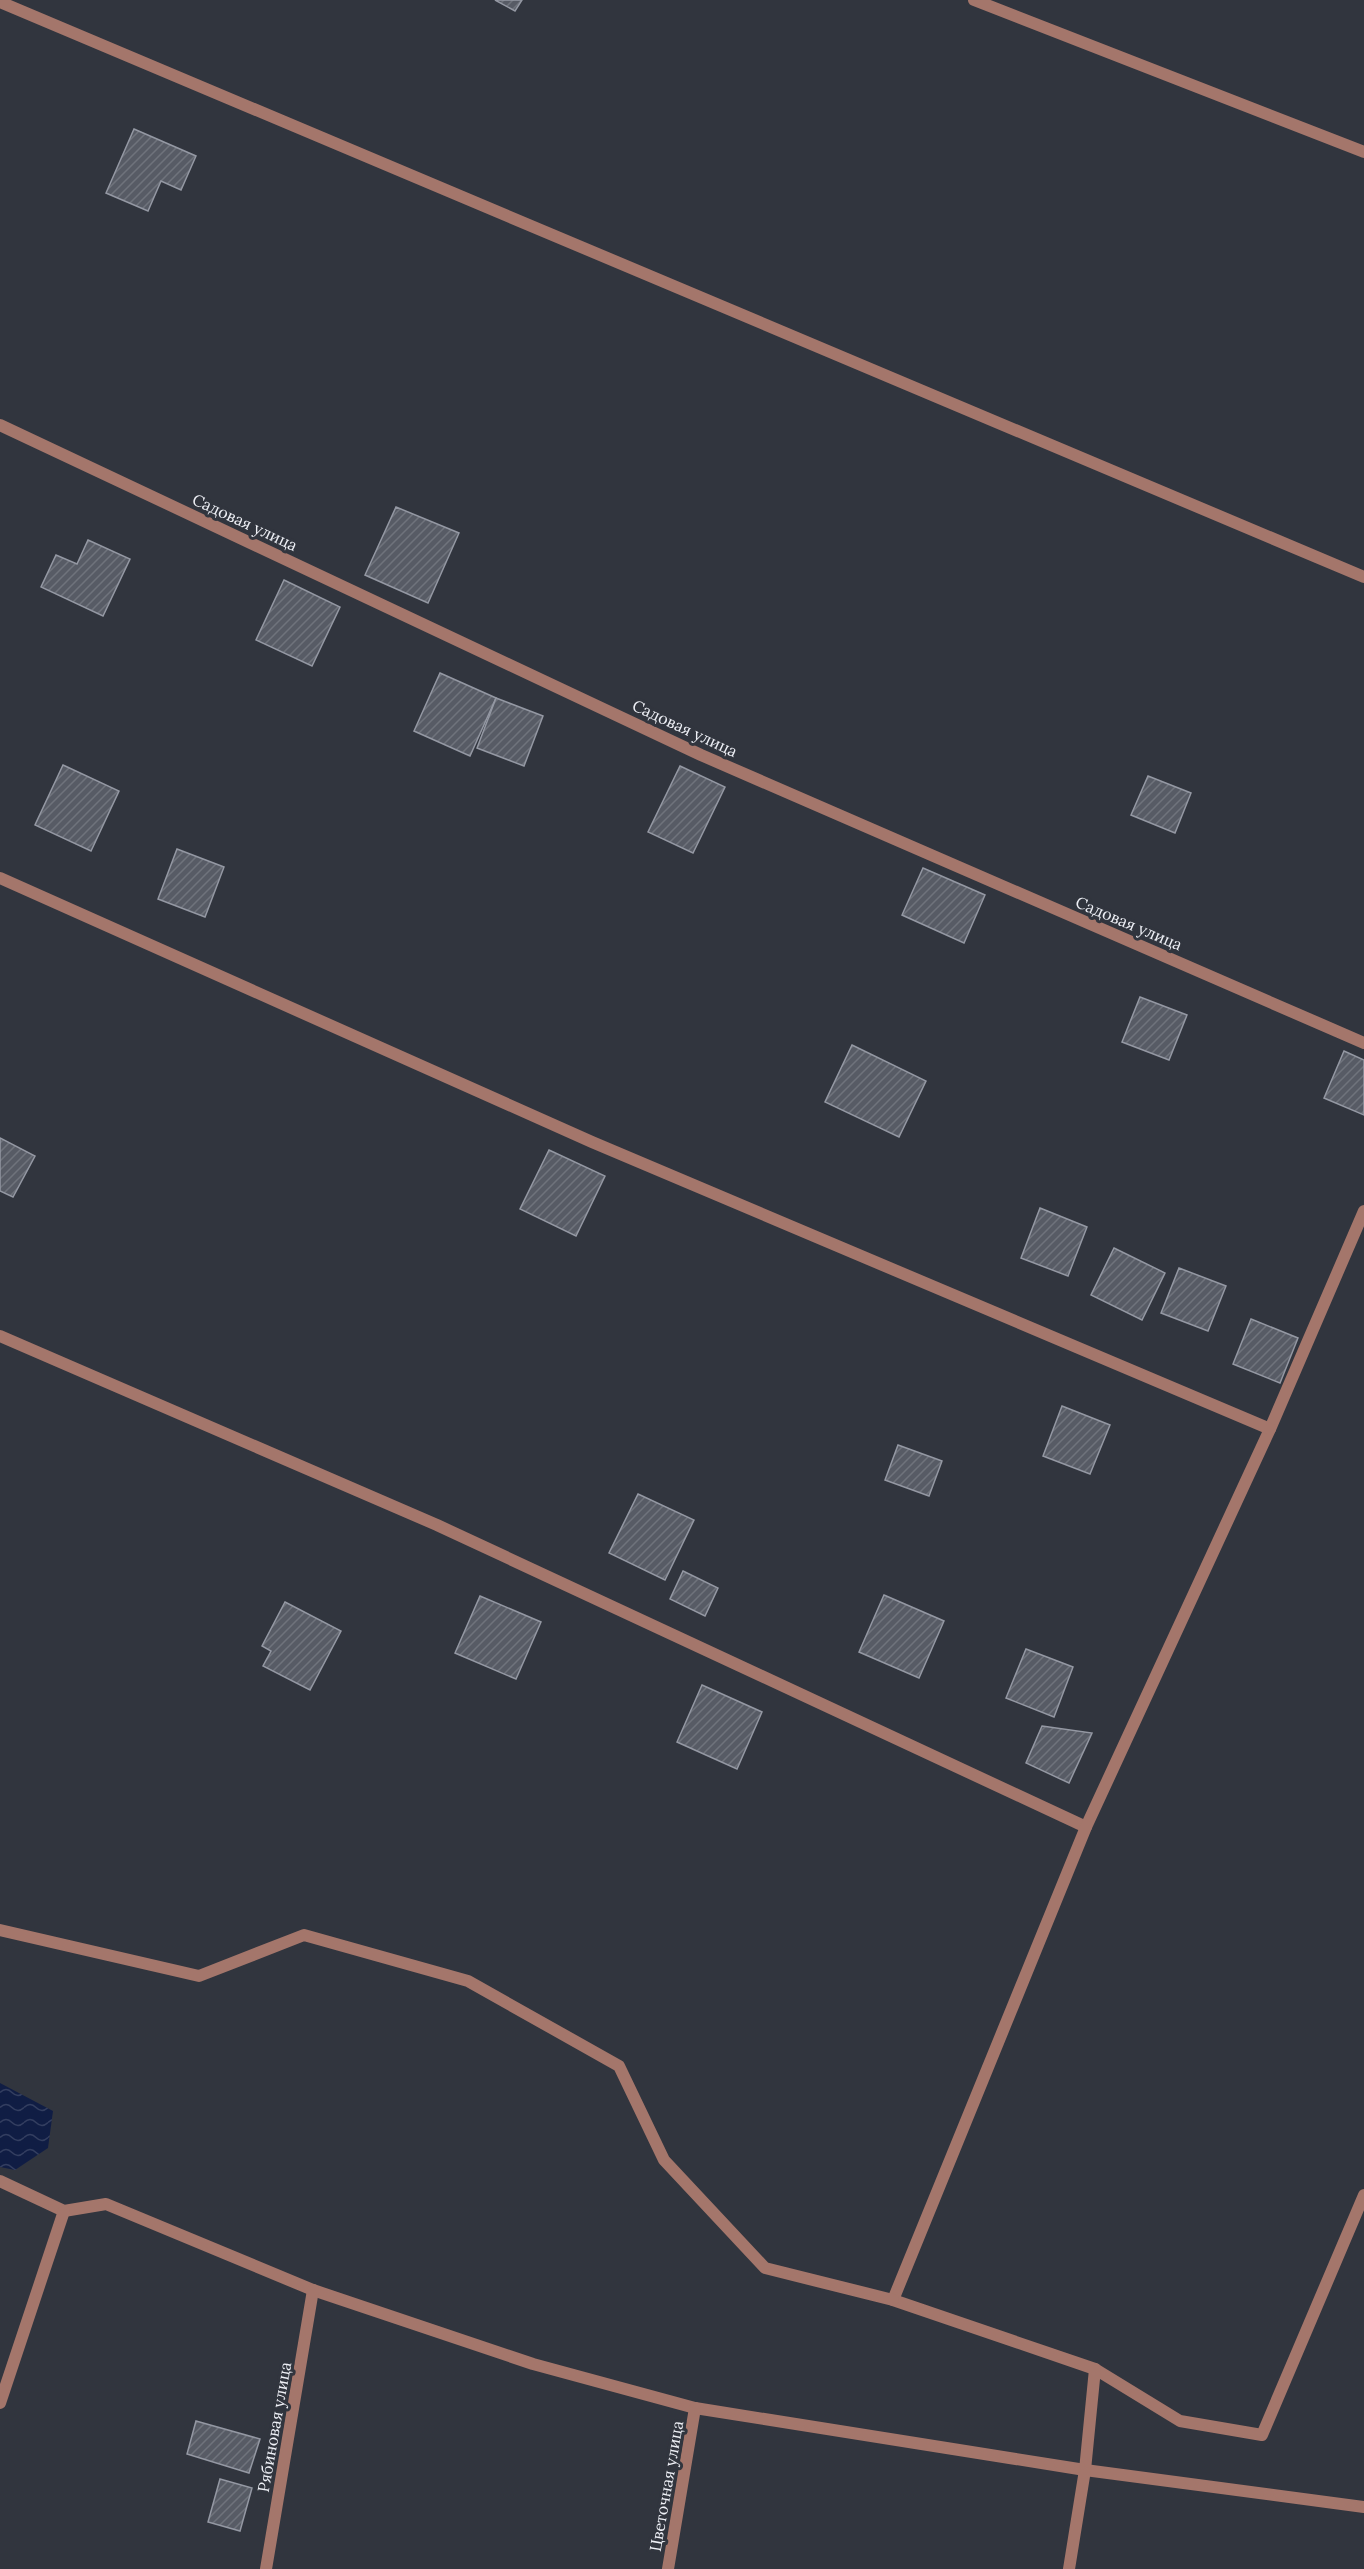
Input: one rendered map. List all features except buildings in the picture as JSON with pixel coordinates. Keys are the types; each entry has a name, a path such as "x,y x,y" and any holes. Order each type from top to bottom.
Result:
{"street":[{"path":"975,0 1364,152"},
{"path":"0,2 1364,578"},
{"name":"Садовая улица","path":"0,425 701,755 1364,1043"},
{"path":"0,878 592,1142 1270,1429"},
{"path":"893,2300 1086,1827 1270,1429 1364,1211"},
{"path":"0,1336 437,1525 1086,1827"},
{"path":"0,1930 199,1976 304,1935 468,1981 619,2066 664,2160 765,2268 893,2300 1095,2369 1180,2421 1262,2435 1364,2195"},
{"path":"0,2181 64,2211 106,2204 313,2290 533,2364 695,2408 1085,2470 1364,2506"},
{"path":"0,2403 64,2211"},
{"name":"Рябиновая улица","path":"266,2569 313,2290"},
{"path":"1069,2569 1085,2470 1095,2369"},
{"name":"Цветочная улица","path":"668,2569 695,2408"}],"water":[{"path":"0,2083 53,2111 48,2148 15,2170 0,2167"}]}
